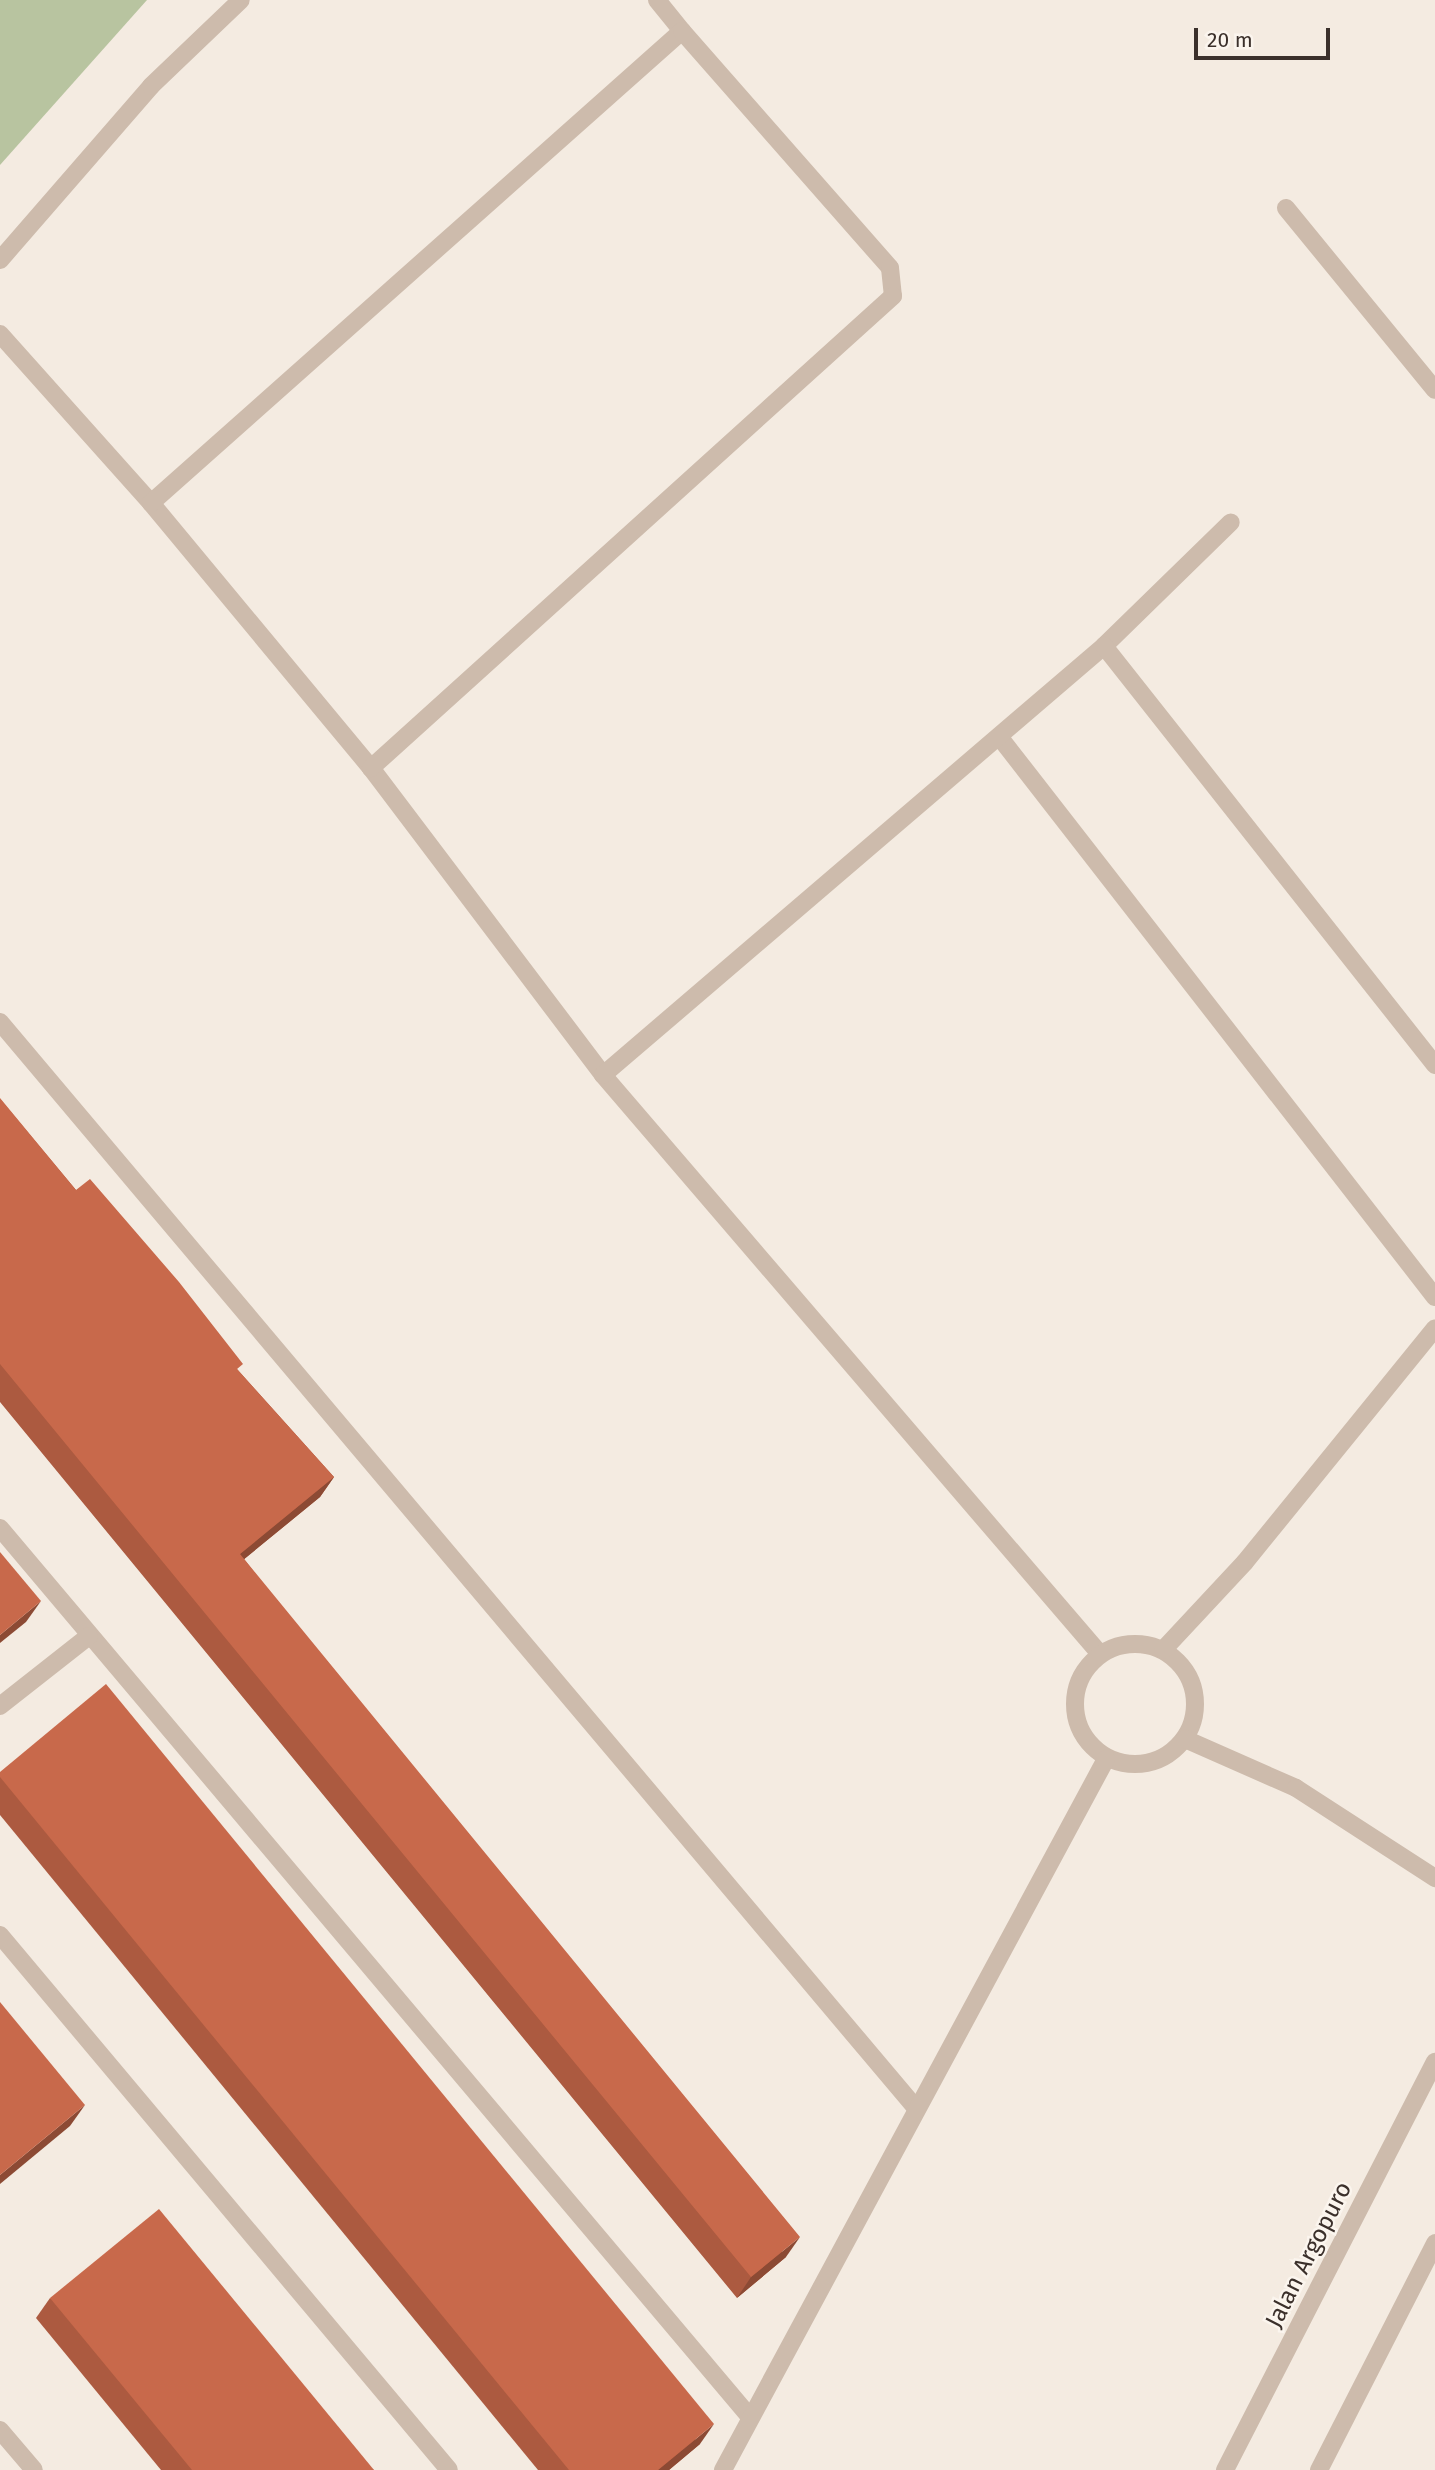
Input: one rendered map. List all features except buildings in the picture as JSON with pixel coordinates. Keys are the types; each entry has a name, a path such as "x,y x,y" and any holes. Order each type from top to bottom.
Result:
{"street":[{"path":"0,260 151,86 241,0"},
{"path":"372,768 893,296 890,268 657,0"},
{"path":"151,503 682,31"},
{"path":"1286,208 1435,390"},
{"path":"0,334 151,503 372,768 603,1075 1100,1654"},
{"path":"603,1075 1001,739 1104,646 1231,522"},
{"path":"1104,646 1435,1065"},
{"path":"1001,739 1435,1297"},
{"path":"0,1022 915,2107"},
{"path":"1163,1650 1245,1562 1435,1328"},
{"path":"0,1528 749,2416"},
{"path":"0,1706 89,1636"},
{"path":"1122,1644 1163,1650 1190,1679 1196,1706 1185,1740 1157,1761 1136,1765 1106,1759 1075,1715 1075,1694 1100,1654 1122,1644"},
{"path":"1185,1740 1296,1788 1435,1878"},
{"path":"723,2470 749,2416 915,2107 1106,1759"},
{"path":"0,1935 449,2470"},
{"name":"Jalan Argopuro","path":"1225,2470 1435,2062"},
{"path":"1320,2470 1435,2243"},
{"path":"0,2430 34,2470"}],"green space":[{"path":"0,0 147,0 0,165"}]}
